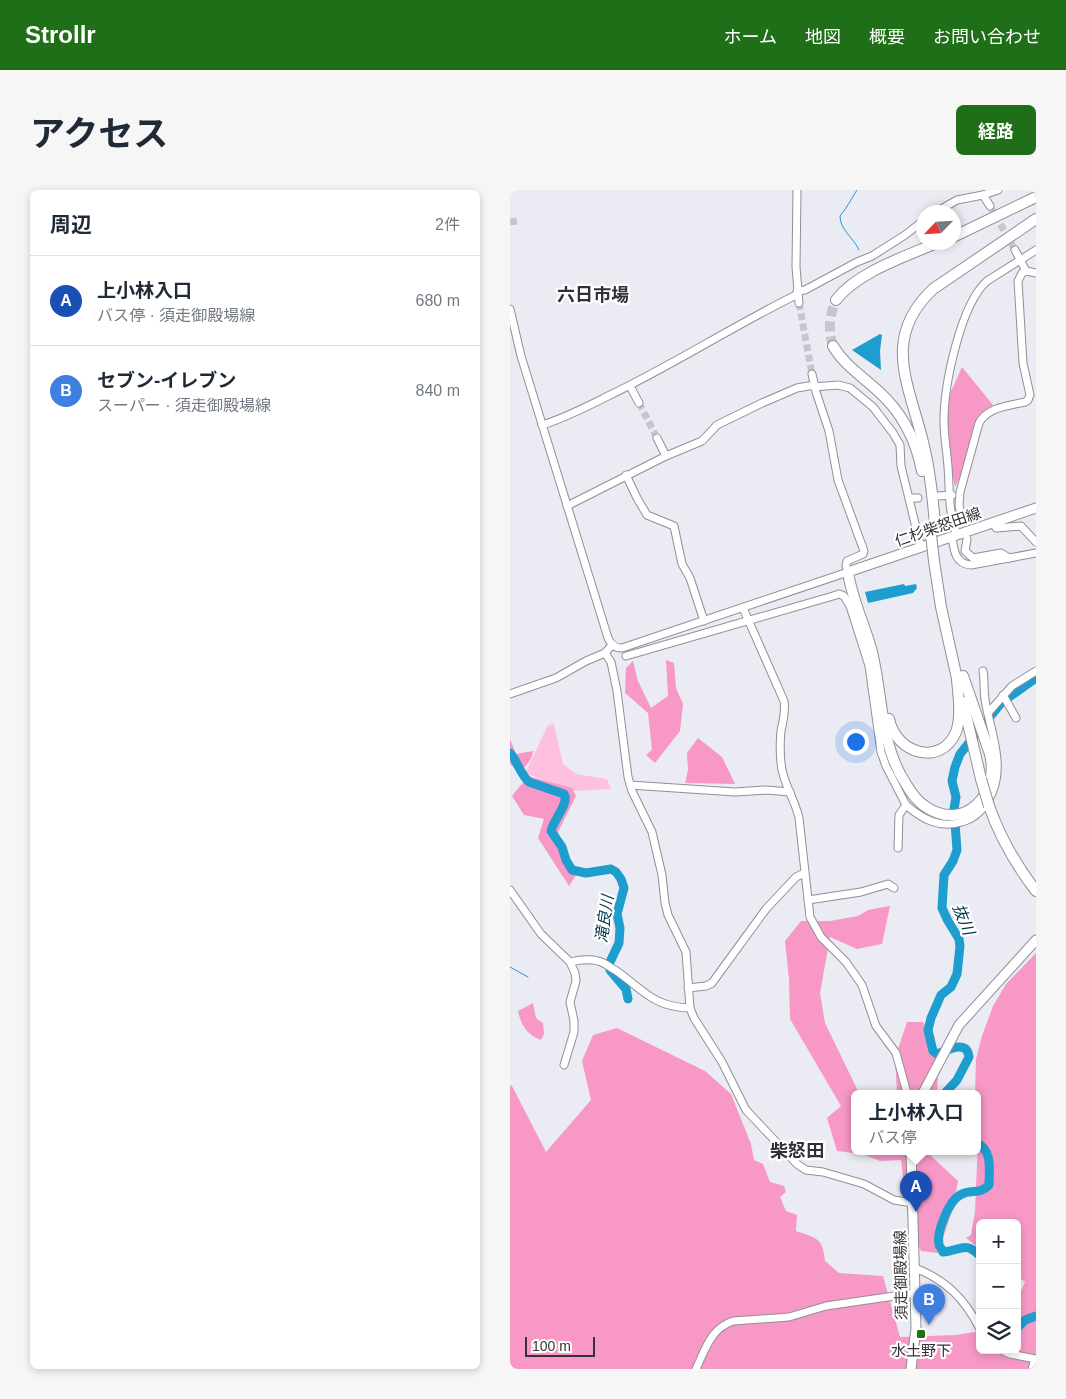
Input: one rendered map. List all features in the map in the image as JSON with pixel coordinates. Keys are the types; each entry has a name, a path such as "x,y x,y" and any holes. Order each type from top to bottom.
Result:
{"highway":[{"path":"961,233 1036,197"},
{"path":"1036,219 933,289 922,300 906,326 903,341 903,366 929,470 941,607 971,715 977,752 991,805 1009,851 1036,891"},
{"path":"836,300 848,286 865,275 922,250"},
{"path":"833,346 844,361 889,402 907,428 918,452 933,526"},
{"path":"848,572 856,585 873,636 881,668 890,723 895,736 900,742 911,750 924,752 938,749 950,741 955,734 958,719 960,677"},
{"path":"848,572 850,586 872,653 884,726 892,758 902,779 914,796 940,819 950,814 966,811 978,804 987,793 990,785 992,762 986,741 971,715"},
{"path":"991,805 1016,855 1036,884"}],"main road":[{"name":"仁杉柴怒田線","path":"848,572 1036,508"},
{"path":"925,1090 959,1025 1036,940"},
{"name":"須走御殿場線","path":"911,1155 915,1268 915,1341 911,1369"}],"street":[{"path":"797,190 796,267 799,303"},
{"path":"948,205 957,200 998,190"},
{"path":"983,195 990,206"},
{"path":"542,425 573,414 681,359 797,292 805,290 872,256 916,227"},
{"path":"1014,250 1026,271"},
{"path":"1036,250 987,281 976,293 969,306 958,340 944,416 951,519 957,558 960,562 971,565 1036,553"},
{"path":"963,520 959,506 959,496 979,423 983,416 990,411 1025,402 1030,395 1023,363 1018,290 1020,275 1026,271 1036,273"},
{"path":"510,309 521,356 608,638 612,645 622,648 848,572 846,563 860,556 864,551 838,480 829,431 814,386 812,374"},
{"path":"566,506 626,475 702,441 717,426 767,400 797,388 838,385 846,387 860,396 878,413 899,443 900,463 921,548"},
{"path":"630,386 640,403"},
{"path":"657,438 666,456"},
{"path":"626,475 647,515 674,526 682,564 690,578 704,620"},
{"path":"938,496 959,496"},
{"path":"910,498 918,498"},
{"path":"993,522 996,528 1021,526 1036,542"},
{"path":"966,539 965,551 973,558 1001,553 1009,558"},
{"path":"626,656 839,594 844,596 850,606 869,666 881,752 894,784 906,805 922,817 960,823 975,816 982,810 993,793 996,784 998,767 994,737 984,694 983,670"},
{"path":"742,608 784,701 786,710 781,734 780,763 799,818 804,873 812,924 821,937 854,972 862,985 876,1026 896,1053 905,1090"},
{"path":"510,694 556,678 586,661 605,653 612,645"},
{"path":"605,653 611,662 617,691 630,785 652,832 662,875 668,915 686,952 690,1008 697,1024 722,1062 746,1110 798,1164 806,1170 823,1172 864,1184 894,1200 913,1203"},
{"path":"988,713 1012,686 1036,671"},
{"path":"1003,697 1016,718"},
{"path":"630,785 735,792 766,790 790,792"},
{"path":"898,848 899,815 906,805"},
{"path":"688,988 706,986 712,983 766,910 796,877 804,873"},
{"path":"808,900 861,892 888,884 894,888"},
{"path":"510,890 541,934 570,962 575,973 576,981 570,1002 574,1032 564,1065"},
{"path":"570,962 597,960 628,979 640,990 661,1004 671,1007 690,1008"},
{"path":"915,1268 942,1281 973,1315 976,1321"},
{"path":"696,1369 710,1339 717,1330 733,1321 789,1317 826,1306 915,1294"},
{"path":"1010,1354 1036,1359 1032,1369"}],"shaded area":[{"path":"962,367 993,405 979,423 955,487 946,443 948,398"},
{"path":"666,660 674,663 676,688 683,704 680,731 655,763 646,755 652,750 648,713 625,693 626,668 633,661 638,681 651,708 668,696"},
{"path":"554,724 563,764 576,774 607,779 611,789 573,791 525,773 548,725"},
{"path":"698,738 722,757 735,784 685,783 688,770 687,753"},
{"path":"510,739 516,754 533,751 528,763 519,772 510,764"},
{"path":"528,776 572,788 576,796 558,832 568,856 578,872 569,886 538,838 544,819 524,815 512,796"},
{"path":"890,906 882,944 857,949 830,937 820,993 825,1023 858,1090 851,1090 851,1153 837,1151 827,1118 841,1106 790,1019 789,979 785,941 801,921 830,921 858,916 868,910"},
{"path":"1036,953 1036,1369 510,1369 510,1085 546,1152 591,1100 582,1061 593,1035 617,1028 705,1071 731,1094 751,1144 754,1160 763,1164 770,1182 784,1186 786,1192 780,1197 786,1211 797,1215 796,1231 818,1240 823,1248 825,1261 839,1273 883,1276 900,1337 956,1335 976,1332 976,1354 1021,1354 1021,1292 1025,1282 1021,1279 1021,1219 976,1219 976,1246 966,1238 971,1235 975,1211 977,1155 981,1155 981,1090 975,1090 976,1059 993,1006 1006,984"},
{"path":"533,1003 536,1018 543,1023 544,1034 541,1040 525,1029 518,1011"},
{"path":"907,1022 923,1022 939,1055 937,1090 897,1090 895,1058"},
{"path":"865,1155 931,1155 958,1181 953,1208 938,1253 921,1251 908,1218 901,1160 880,1161"}],"water":[{"path":"880,334 882,335 880,351 881,370 852,350"},
{"path":"904,584 905,586 916,584 917,588 913,593 868,603 865,592"}],"waterway":[{"path":"857,190 840,216 842,226 859,250"},
{"name":"抜川","path":"948,1090 957,1080 969,1057 965,1048 961,1047 951,1048 937,1054 933,1051 928,1030 941,995 951,987 957,974 960,946 959,939 942,908 944,875 953,861 957,850 954,809 956,797 952,781 960,754 1002,702 1036,678"},
{"name":"滝良川","path":"510,753 529,782 564,794 565,802 551,831 562,847 566,860 572,870 586,873 611,869 621,879 624,888 617,914 620,928 619,943 610,962"},
{"path":"510,967 528,977"},
{"name":"滝良川","path":"610,970 626,989 628,999"},
{"name":"抜川","path":"976,1252 966,1247 943,1252 939,1245 939,1233 944,1217 956,1198 964,1193 982,1190 989,1185 988,1156 981,1145"},
{"name":"抜川","path":"1021,1324 1025,1320 1036,1316"}],"tunnel":[{"path":"990,206 1015,250"},
{"path":"510,222 518,221"},
{"path":"833,346 830,323 836,300"},
{"path":"799,303 812,374"},
{"path":"639,403 657,438"}],"place":[{"name":"上小林入口","path":"916,1212"},
{"name":"セブン-イレブン","path":"929,1325"},
{"name":"水土野下","path":"921,1334"}],"district":[{"name":"六日市場","path":"593,295"},
{"name":"柴怒田","path":"797,1151"}]}
